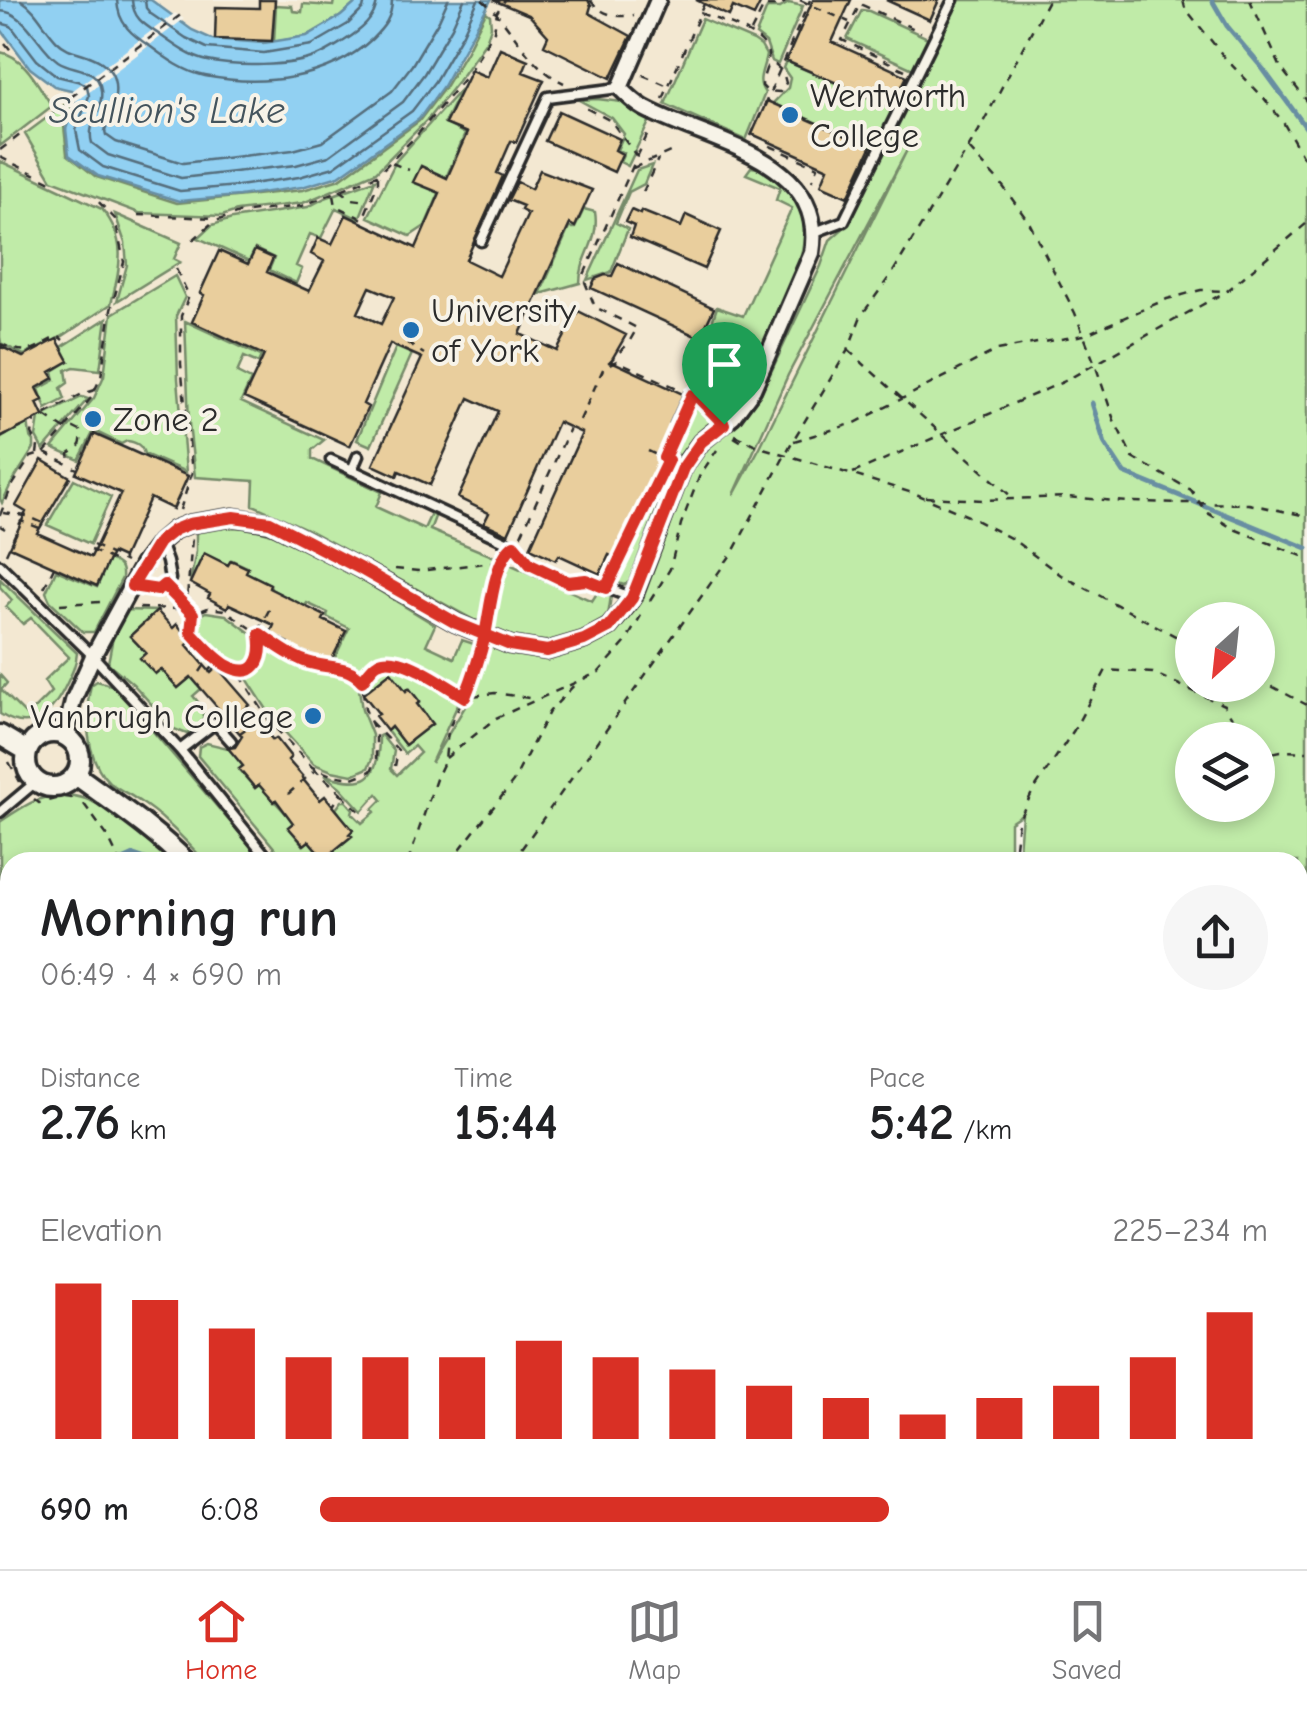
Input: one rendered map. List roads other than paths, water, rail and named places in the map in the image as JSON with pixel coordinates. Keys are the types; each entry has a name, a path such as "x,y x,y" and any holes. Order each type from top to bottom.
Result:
{"street":[{"path":"66,736 72,701 92,656 140,570 159,542 184,520 234,517 270,522 456,623 510,645 547,651 584,640 609,627 632,598 683,468 701,442 726,428 753,389 812,253 815,232 794,185 772,164 642,107 620,88 658,0"},
{"path":"46,734 66,736 79,752 76,775 56,786 31,786 28,751 32,742 46,734"},
{"path":"0,735 28,751"},
{"path":"76,775 174,852"}],"lane":[{"path":"815,232 844,221 953,0"},
{"path":"482,241 548,96 620,88"},
{"path":"352,470 358,456"},
{"path":"331,460 514,545 530,564 568,582 586,580 632,598"},
{"path":"132,586 158,590 170,579 159,542"},
{"path":"0,565 180,750 263,852"},
{"path":"180,750 214,724 231,741"},
{"path":"0,812 31,786"}],"water":[{"name":"Scullion's Lake","path":"0,0 151,0 192,30 212,39 264,43 307,36 359,0 491,0 443,86 419,119 339,176 302,187 179,201 98,176 69,155 66,129 79,92 54,86 30,68 0,28"}],"waterway":[{"path":"1212,0 1227,26 1307,129"},
{"path":"1092,403 1105,444 1124,473 1307,548"}],"place":[{"name":"Wentworth College","path":"790,115"},
{"name":"University of York","path":"411,330"},
{"name":"Zone 2","path":"93,419"},
{"name":"Vanbrugh College","path":"313,716"}]}
